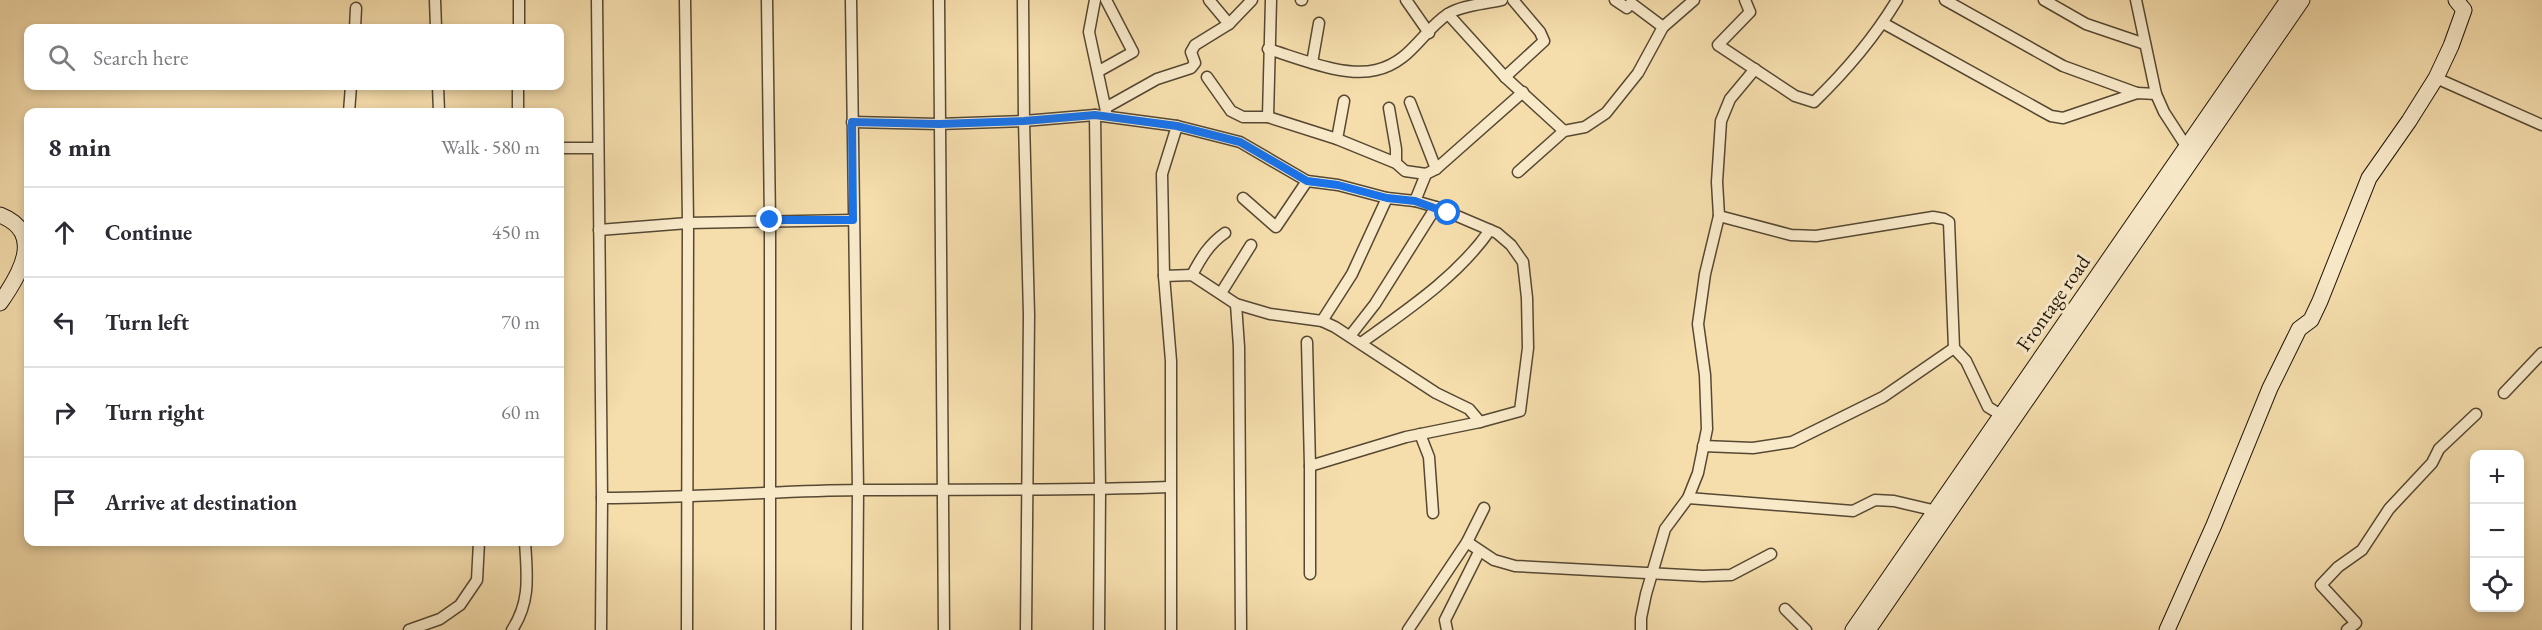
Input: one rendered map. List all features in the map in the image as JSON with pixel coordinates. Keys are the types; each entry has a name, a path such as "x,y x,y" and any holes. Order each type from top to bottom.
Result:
{"main road":[{"name":"Frontage road","path":"1853,630 1941,512 2001,415 2191,149 2288,0"},
{"path":"1868,630 1941,512 2191,149 2302,0"},
{"path":"2167,630 2214,525 2270,388 2299,329 2311,320 2320,301 2369,178 2436,78 2456,36 2463,3"},
{"path":"0,215 16,225 24,236"},
{"path":"0,303 19,274 24,257"}],"street":[{"path":"435,0 436,24"},
{"path":"519,0 519,24"},
{"path":"597,0 602,498 601,630"},
{"path":"685,0 688,223 687,630"},
{"path":"767,0 770,220 770,630"},
{"path":"851,0 858,490 857,630"},
{"path":"939,0 944,630"},
{"path":"1023,0 1029,315 1026,630"},
{"path":"1099,71 1133,52 1104,0 1094,5 1089,32 1099,71 1102,113 1099,630"},
{"path":"1209,0 1229,24"},
{"path":"1102,113 1157,79 1191,68 1196,63 1191,52 1195,45 1229,24 1252,0"},
{"path":"1268,117 1271,0"},
{"path":"1406,0 1429,33"},
{"path":"1268,49 1312,63 1363,72 1377,70 1400,60 1448,14 1502,0"},
{"path":"1505,77 1544,41 1540,32 1513,0"},
{"path":"1615,0 1627,9 1631,3 1663,27"},
{"path":"1518,172 1564,131 1585,127 1606,113 1638,73 1663,27 1694,0"},
{"path":"1745,0 1750,12 1718,45 1795,96 1814,102 1842,75 1883,23 1897,0"},
{"path":"1945,0 2063,66 2137,93 2156,94"},
{"path":"2044,0 2086,24 2145,44"},
{"path":"2136,0 2156,94 2164,112 2191,149"},
{"path":"354,24 356,8"},
{"path":"1448,14 1505,77 1564,131"},
{"path":"1312,63 1319,23"},
{"path":"1883,23 2051,116 2064,118 2137,93"},
{"path":"1641,630 1641,618 1665,529 1693,489 1707,429 1705,375 1698,324 1705,274 1719,216 1717,182 1721,121 1730,99 1755,69"},
{"path":"1207,77 1231,111 1243,117 1268,117 1337,139 1396,164 1405,171 1431,171"},
{"path":"2436,78 2542,125"},
{"path":"349,108 351,90"},
{"path":"438,90 439,108"},
{"path":"518,90 518,108"},
{"path":"1415,201 1431,171 1522,92"},
{"path":"1337,139 1344,101"},
{"path":"1410,102 1431,171"},
{"path":"1389,108 1396,149 1396,164"},
{"path":"852,122 939,124 1024,121 1102,113 1177,126 1240,142 1307,181 1338,185 1387,198 1415,201 1436,207 1497,233 1511,245 1523,262 1527,298 1528,348 1520,411 1420,434 1310,466"},
{"path":"1171,630 1169,488 1171,361 1164,276 1161,174 1177,126"},
{"path":"564,148 598,148"},
{"path":"1243,198 1276,227 1307,181"},
{"path":"1322,321 1352,274 1387,198"},
{"path":"1350,336 1375,304 1436,207"},
{"path":"1719,216 1791,235 1816,236 1933,217 1949,222 1954,348 1966,361 1988,407 2001,415"},
{"path":"599,230 688,223 853,220"},
{"path":"1361,343 1421,301 1433,287 1451,273 1490,230"},
{"path":"1192,275 1202,256 1215,240 1225,233"},
{"path":"1221,293 1251,245"},
{"path":"1164,276 1192,275 1236,304 1270,314 1322,321 1350,336 1436,393 1468,409 1480,422"},
{"path":"1236,304 1239,380 1241,630"},
{"path":"1307,342 1310,574"},
{"path":"1703,446 1753,448 1792,442 1882,398 1954,348"},
{"path":"2505,393 2542,353"},
{"path":"2347,630 2356,623 2321,585 2338,567 2362,550 2389,509 2432,463 2439,449 2476,414"},
{"path":"1420,434 1429,457 1433,513"},
{"path":"602,498 687,498 858,490 1169,488"},
{"path":"1688,498 1853,511 1875,500 1894,501 1941,512"},
{"path":"1408,630 1467,542 1484,508"},
{"path":"1467,542 1494,560 1515,566 1703,576 1731,575 1771,554"},
{"path":"410,630 440,619 460,605 477,580 479,546"},
{"path":"512,630 522,615 527,588 525,546"},
{"path":"1447,630 1445,620 1479,552"},
{"path":"1785,609 1806,630"}],"route":[{"path":"770,220 853,220 852,122 939,124 1024,121 1095,115 1197,129 1240,142 1307,181 1338,185 1387,198 1415,201 1448,213"}]}
